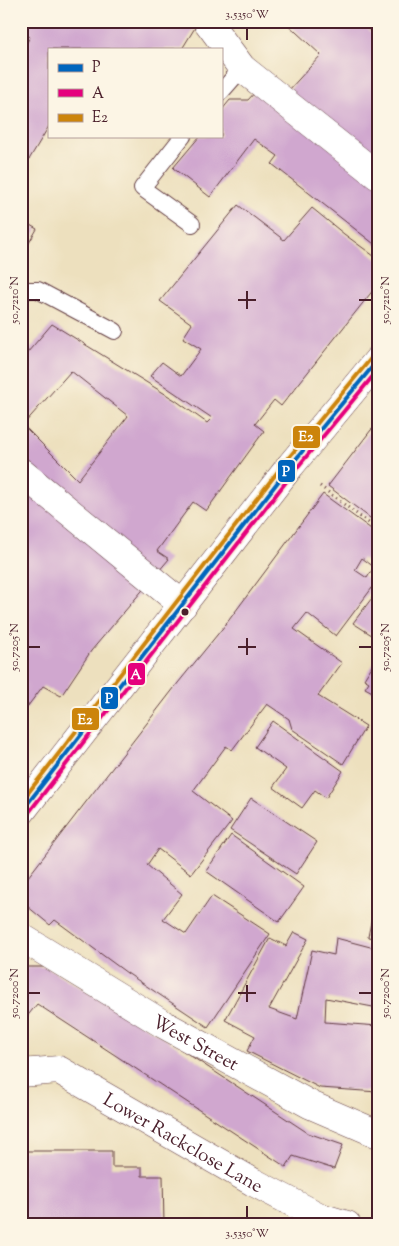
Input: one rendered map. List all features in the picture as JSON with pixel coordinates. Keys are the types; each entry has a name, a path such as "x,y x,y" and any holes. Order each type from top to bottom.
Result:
{"street":[{"path":"207,21 242,68 378,176"},
{"path":"21,812 291,465 373,376"},
{"path":"21,472 183,605"},
{"name":"West Street","path":"21,937 181,1034 311,1105 378,1134"},
{"name":"Lower Rackclose Lane","path":"21,1073 59,1070 253,1182 320,1217 347,1225"}],"lane":[{"path":"222,91 242,68"},
{"path":"181,138 142,188 192,224"},
{"path":"21,294 28,290 38,290 115,331"}],"path":[{"path":"291,465 378,530"}],"building":[{"path":"21,21 110,21 119,27 123,21 188,21 196,26 183,48 48,48 48,128 21,173 21,52 30,37 21,32"},
{"path":"284,21 359,21 371,32 378,25 378,165 288,91 321,55"},
{"path":"257,90 378,185 378,247 272,164 278,156 254,139 210,197 173,168 198,138 222,138 222,110 230,100 248,100"},
{"path":"238,205 284,240 312,208 378,259 378,284 281,406 274,400 255,424 264,431 206,511 193,502 157,551 169,559 91,651 61,696 43,686 21,715 21,360 52,324 175,400 207,423 212,418 150,376 162,362 181,376 201,349 183,338 192,324 160,301","holes":["71,371 128,416 78,480 23,425"]},
{"path":"21,220 37,229 21,257"},
{"path":"378,427 378,524 328,486 371,430"},
{"path":"323,494 378,534 378,586 375,584 336,636 307,613 294,629 342,663 318,696 366,726 343,764 292,729 289,719 267,704 232,750 226,746 193,791 232,821 191,874 158,849 147,865 182,894 163,919 186,934 212,896 270,934 208,1027 127,973 55,920 50,925 21,901 21,886 226,624","holes":["362,558 374,567 367,578 355,570"]},
{"path":"378,590 378,639 353,623"},
{"path":"374,663 378,665 378,695 365,688 369,682 364,679"},
{"path":"273,721 343,771 326,798 315,790 302,808 273,787 286,769 255,747"},
{"path":"251,798 317,842 296,874 230,830"},
{"path":"231,835 304,887 279,922 206,871"},
{"path":"378,892 378,939 368,937"},
{"path":"294,932 308,939 269,1009 297,1019 312,950 334,955 336,938 378,949 378,1008 326,998 325,1022 378,1026 378,1092 320,1088 247,1051 255,1036 225,1020 270,938 286,946"},
{"path":"21,967 46,967 159,1035 308,1133 343,1145 334,1169 293,1156 286,1167 37,1004 21,1024"},
{"path":"22,1151 112,1151 112,1167 142,1167 142,1176 163,1176 164,1225 21,1225"}],"transit line":[{"name":"E2","path":"21,802 286,461 373,356"},
{"name":"P","path":"21,812 291,465 378,360"},
{"name":"A","path":"26,816 296,469 378,370"}]}
